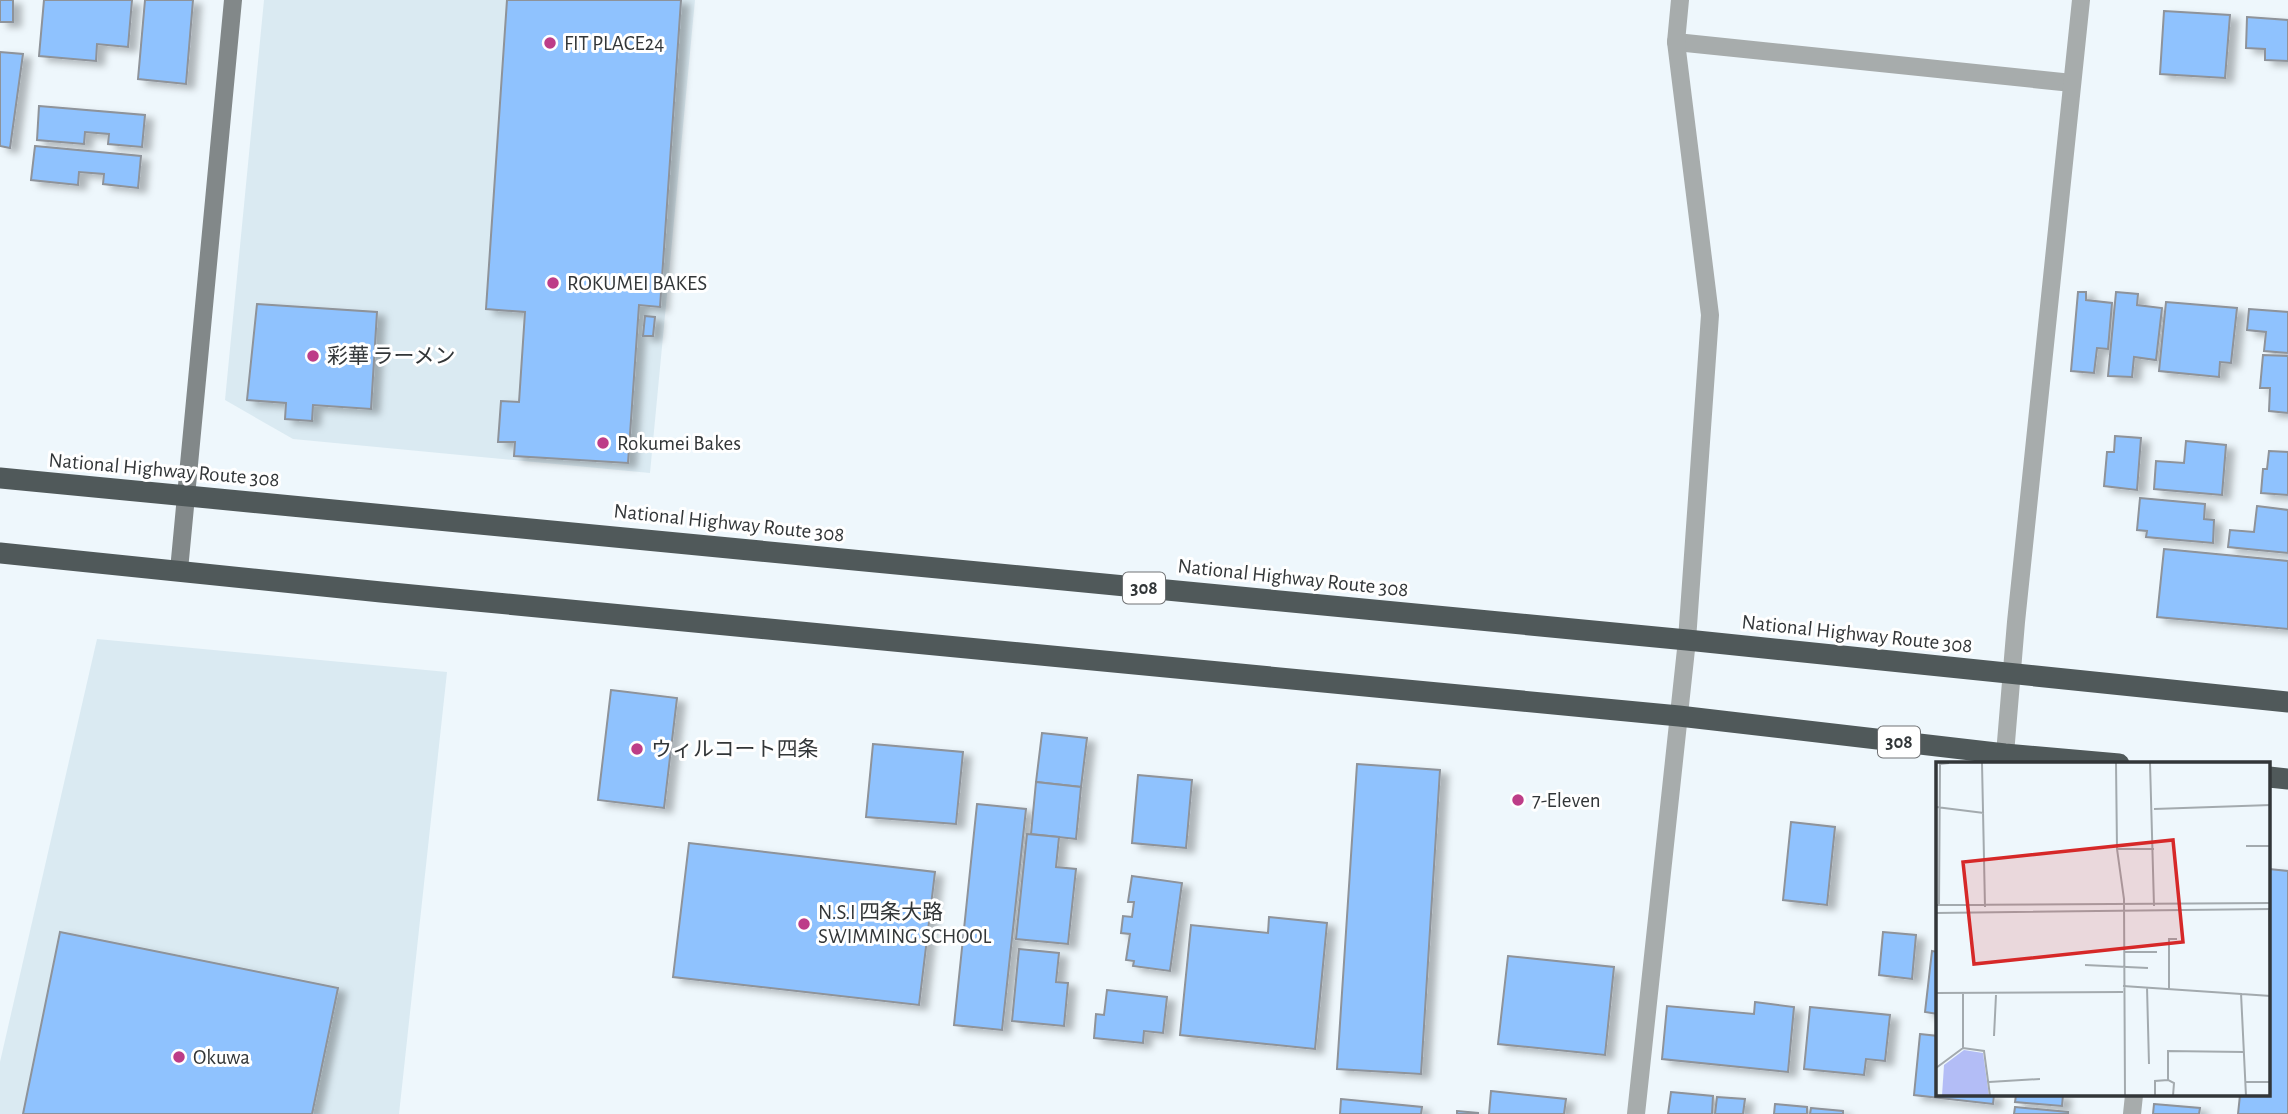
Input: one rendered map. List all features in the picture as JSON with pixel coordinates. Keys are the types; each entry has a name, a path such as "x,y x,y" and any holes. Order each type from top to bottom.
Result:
{"highway":[{"name":"National Highway Route 308","path":"0,478 186,498 1687,640 2288,702"},
{"name":"308","path":"0,553 1679,716 2096,762"},
{"path":"2270,777 2288,779"}],"street":[{"path":"180,570 233,0"},
{"path":"1636,1114 1687,640 1710,315 1676,43 1680,0"},
{"path":"2005,754 2081,0"},
{"path":"1676,43 2072,83"},
{"path":"2132,1114 2134,1096"}],"shaded area":[{"path":"264,0 695,0 650,473 293,439 225,400"},
{"path":"97,639 447,672 399,1114 0,1114 0,1062"}],"building":[{"path":"0,0 13,0 13,22 0,22"},
{"path":"44,0 132,0 128,47 97,44 96,61 39,56"},
{"path":"145,0 193,0 186,84 138,79"},
{"path":"507,0 681,0 660,307 639,305 628,463 514,456 515,442 498,442 501,401 519,402 525,312 486,309"},
{"path":"2164,11 2230,15 2225,78 2160,74"},
{"path":"2247,17 2288,20 2288,61 2265,60 2265,49 2246,48"},
{"path":"0,52 23,54 10,148 0,146"},
{"path":"39,106 145,115 142,147 108,144 109,134 85,132 84,144 37,140"},
{"path":"35,146 141,156 138,188 103,184 104,174 79,172 78,185 31,180"},
{"path":"2078,292 2086,292 2086,300 2112,303 2108,349 2097,348 2094,373 2071,371"},
{"path":"2116,292 2138,294 2137,305 2162,308 2156,360 2134,357 2132,377 2108,376"},
{"path":"2166,302 2237,308 2231,363 2220,362 2219,377 2159,371"},
{"name":"彩華 ラーメン","path":"257,304 377,312 371,409 313,405 312,421 285,419 286,403 247,400"},
{"path":"2249,309 2288,312 2288,353 2264,351 2266,332 2247,330"},
{"path":"645,316 655,317 653,336 643,336"},
{"path":"2263,355 2288,356 2288,413 2269,411 2270,388 2260,388"},
{"path":"2115,436 2141,438 2137,490 2104,486 2107,452 2114,452"},
{"path":"2186,441 2226,445 2222,495 2154,489 2156,461 2184,463"},
{"path":"2269,451 2288,452 2288,495 2261,493 2263,469 2267,469"},
{"path":"2140,498 2205,504 2204,519 2214,520 2213,543 2146,537 2147,531 2137,530"},
{"path":"2257,506 2288,510 2288,553 2228,547 2230,530 2254,532"},
{"path":"2164,549 2288,561 2288,629 2157,617"},
{"name":"ウィルコート四条","path":"611,690 677,698 664,808 598,800"},
{"path":"1042,733 1087,738 1081,787 1036,782"},
{"path":"873,744 963,752 956,824 866,817"},
{"path":"1357,764 1440,770 1421,1074 1337,1069"},
{"path":"1138,775 1192,780 1186,848 1132,843"},
{"path":"1036,782 1081,787 1076,839 1031,834"},
{"path":"977,804 1026,809 1002,1030 954,1025"},
{"path":"1791,822 1835,827 1827,905 1783,900"},
{"path":"1027,834 1059,837 1056,867 1076,869 1068,944 1016,939"},
{"name":"N.S.I 四条大路 SWIMMING SCHOOL","path":"689,843 935,872 919,1005 673,977"},
{"path":"2270,869 2288,871 2288,1114 2238,1114 2240,1096 2270,1096"},
{"path":"1132,876 1182,883 1170,971 1133,966 1134,961 1126,960 1130,934 1121,933 1123,916 1132,917 1134,902 1128,902"},
{"path":"1269,917 1327,923 1315,1049 1180,1035 1191,925 1268,933"},
{"name":"Okuwa","path":"60,932 338,988 312,1114 23,1114"},
{"path":"1883,932 1916,935 1912,979 1879,975"},
{"path":"1019,949 1059,953 1056,982 1068,983 1064,1026 1012,1021"},
{"path":"1932,951 1936,952 1936,1014 1925,1012"},
{"path":"1508,956 1614,967 1605,1055 1498,1044"},
{"path":"1107,990 1167,997 1163,1033 1144,1031 1143,1043 1094,1038 1096,1014 1104,1015"},
{"path":"1755,1002 1794,1007 1788,1072 1662,1059 1667,1006 1754,1014"},
{"path":"1810,1007 1890,1015 1885,1061 1866,1059 1864,1075 1804,1069"},
{"path":"1920,1034 1936,1036 1936,1096 1994,1096 1993,1104 1914,1095"},
{"path":"1491,1091 1566,1099 1564,1114 1489,1114"},
{"path":"1671,1092 1713,1096 1712,1114 1668,1114"},
{"path":"2016,1096 2063,1096 2062,1106 2015,1102"},
{"path":"1717,1097 1745,1099 1743,1114 1715,1114"},
{"path":"1341,1099 1422,1107 1421,1114 1340,1114"},
{"path":"1775,1104 1807,1107 1807,1114 1774,1114"},
{"path":"2154,1104 2200,1108 2199,1114 2153,1114"},
{"path":"2015,1107 2068,1112 2068,1114 2014,1114"},
{"path":"1811,1108 1843,1111 1843,1114 1810,1114"},
{"path":"1457,1111 1478,1113 1478,1114 1457,1114"}],"place":[{"name":"FIT PLACE24","path":"550,43"},
{"name":"ROKUMEI BAKES","path":"553,283"},
{"name":"彩華 ラーメン","path":"313,356"},
{"name":"Rokumei Bakes","path":"603,443"},
{"name":"ウィルコート四条","path":"637,749"},
{"name":"7-Eleven","path":"1518,800"},
{"name":"N.S.I 四条大路 SWIMMING SCHOOL","path":"804,924"},
{"name":"Okuwa","path":"179,1057"}]}
